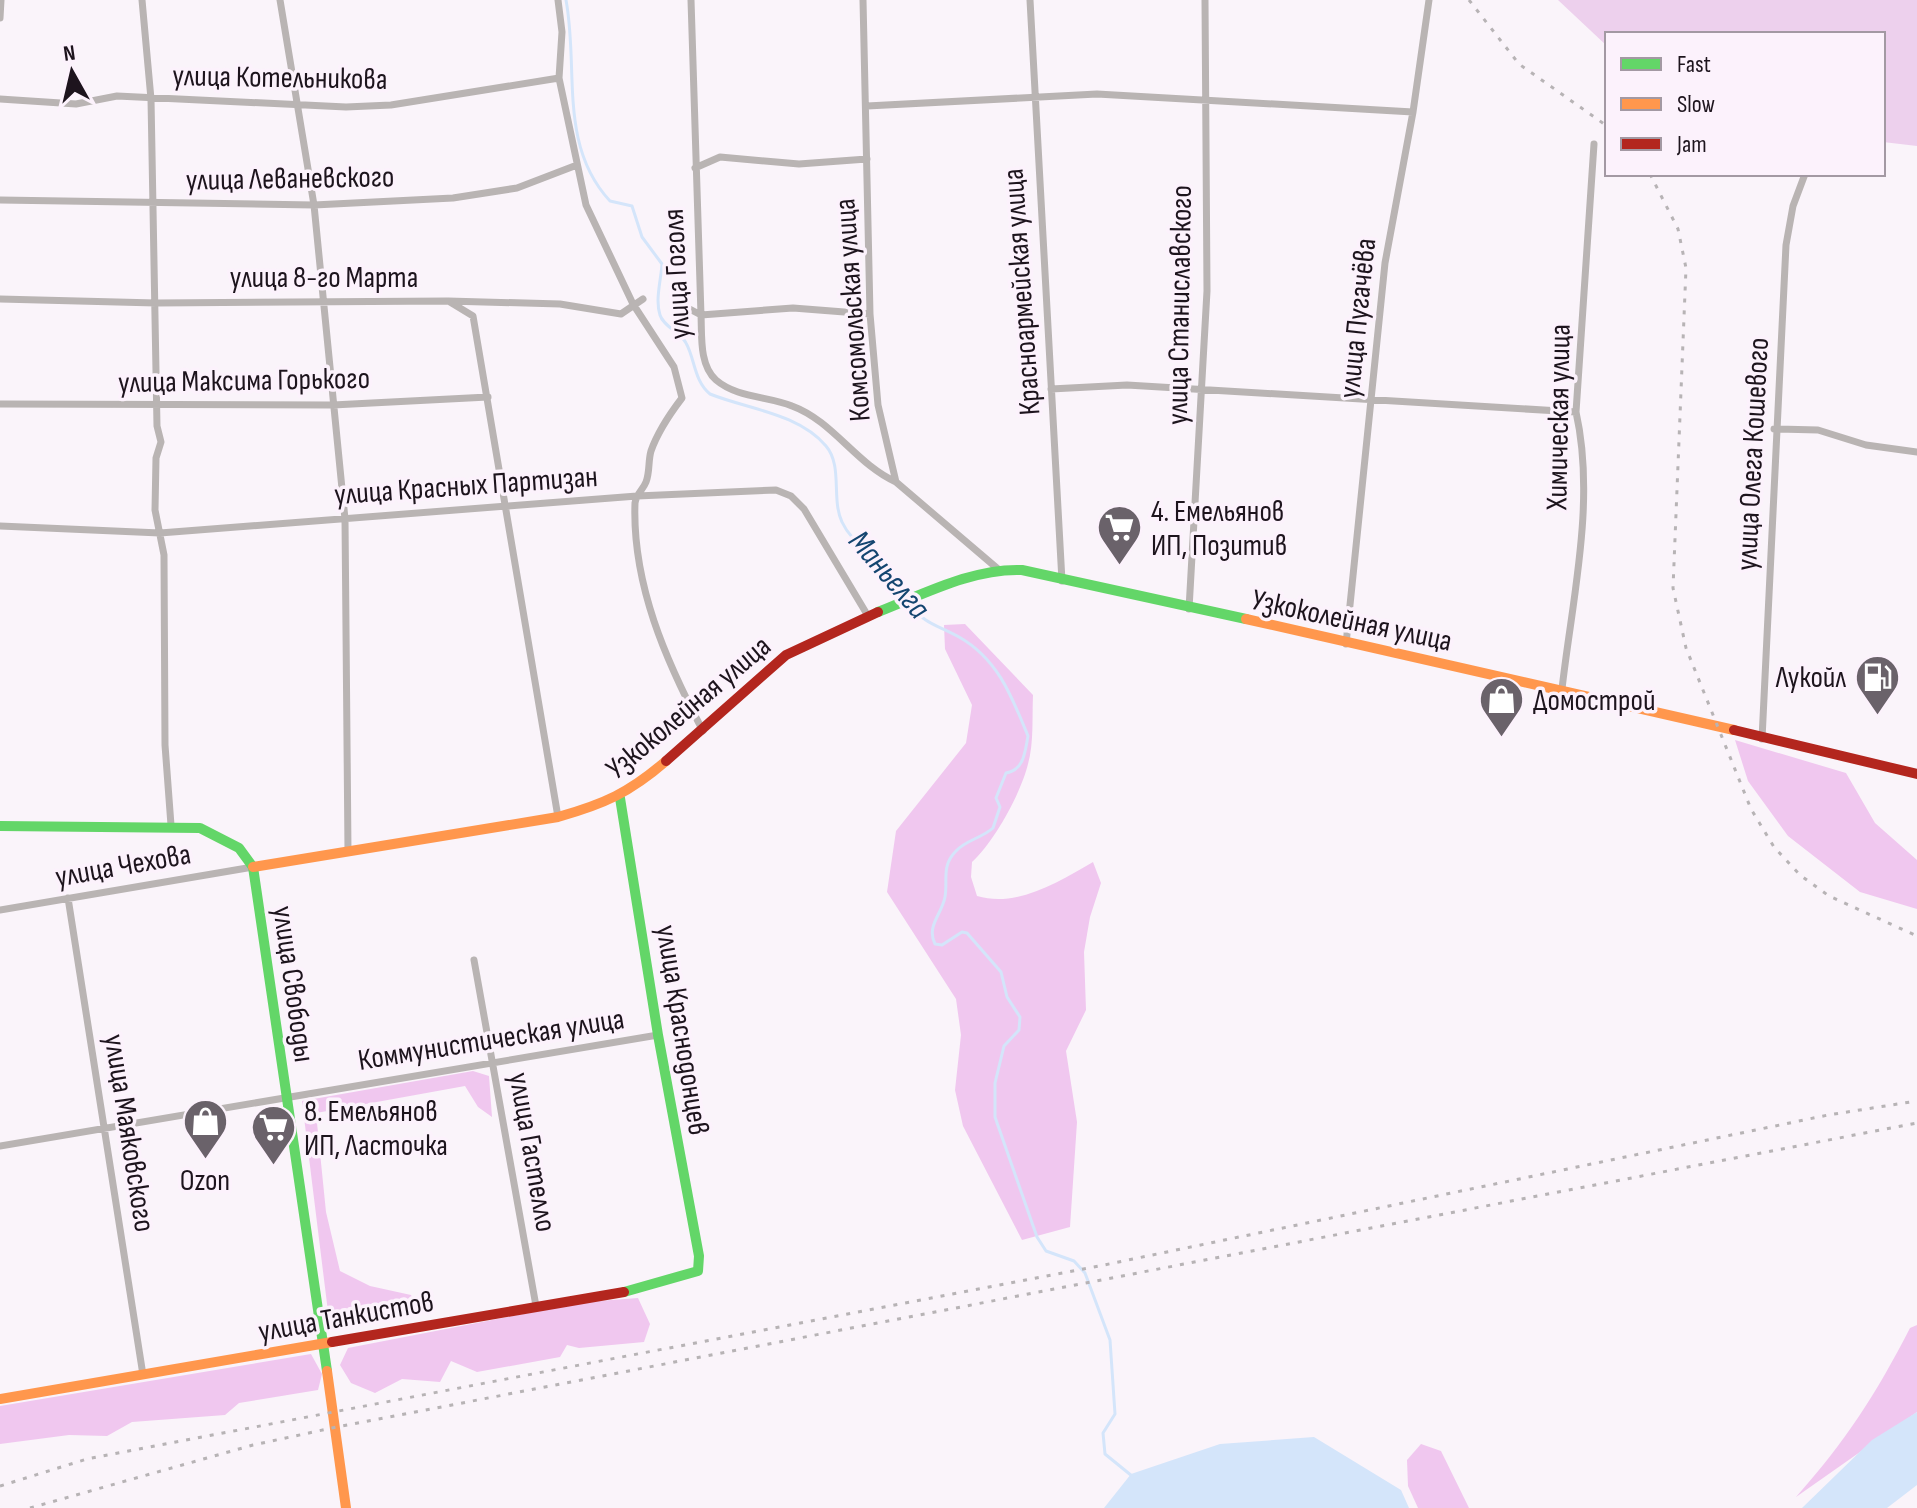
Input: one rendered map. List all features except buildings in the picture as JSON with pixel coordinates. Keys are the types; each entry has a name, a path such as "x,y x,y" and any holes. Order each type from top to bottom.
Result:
{"street":[{"path":"0,18 1,0"},
{"path":"142,0 151,99 151,202 161,442 156,458 155,510 164,555 165,745 171,825"},
{"path":"280,0 314,205 345,519 348,851"},
{"path":"558,0 562,32 559,78 586,205 633,304 674,367 682,398 664,423 650,453 646,481 637,496 640,564 650,612 675,678 703,731"},
{"name":"улица Гоголя","path":"691,0 701,315 707,367 716,380 744,394 794,406 826,427 877,474 896,482"},
{"name":"Комсомольская улица","path":"863,0 870,314 878,405 896,482"},
{"name":"Красноармейская улица","path":"1030,0 1033,100 1062,581"},
{"name":"улица Станиславского","path":"1189,610 1204,390 1207,291 1203,100 1205,0"},
{"name":"улица Пугачёва","path":"1346,644 1385,263 1413,112 1429,0"},
{"name":"улица Котельникова","path":"0,99 76,104 117,96 391,105 559,78"},
{"path":"867,106 1033,100 1097,94 1413,112"},
{"name":"Химическая улица","path":"1562,689 1582,511 1583,441 1576,412 1594,144"},
{"path":"695,168 720,157 799,164 867,159"},
{"name":"улица Леваневского","path":"0,200 314,205 453,198 517,188 577,165"},
{"name":"улица Олега Кошевого","path":"1762,739 1774,429 1786,245 1793,206 1804,176"},
{"name":"улица 8-го Марта","path":"0,299 156,303 324,299 448,301 560,304 621,314 643,299"},
{"path":"448,301 473,316 558,817"},
{"path":"680,304 701,315 793,308 870,314"},
{"path":"1051,389 1127,385 1576,412"},
{"name":"улица Максима Горького","path":"0,404 159,407 333,405 488,397"},
{"path":"1774,429 1818,430 1866,445 1917,452"},
{"path":"896,482 998,569"},
{"name":"улица Красных Партизан","path":"0,526 160,533 762,489 791,496 804,509 868,616"},
{"name":"Узкоколейная улица","path":"253,867 558,817 620,798 703,731 786,655 921,594 998,569 1022,570 1189,610 1562,689 1917,774"},
{"name":"улица Краснодонцев","path":"620,798 658,1035 699,1256 698,1271"},
{"path":"0,826 171,825 200,828 220,835 239,848 253,867"},
{"name":"улица Чехова","path":"0,910 253,867"},
{"name":"улица Свободы","path":"253,867 346,1508"},
{"name":"улица Маяковского","path":"68,898 143,1375"},
{"name":"улица Гастелло","path":"474,960 536,1306"},
{"name":"Коммунистическая улица","path":"0,1146 658,1035"},
{"name":"улица Танкистов","path":"0,1399 631,1291 688,1277 698,1271"}],"shaded area":[{"path":"1558,0 1917,0 1917,146 1885,142 1885,32 1605,32 1605,44"},
{"path":"965,624 1033,695 1031,747 1024,776 998,830 972,862 971,877 977,896 1007,899 1022,896 1051,885 1093,862 1101,883 1090,917 1084,952 1086,1010 1066,1051 1077,1122 1070,1227 1022,1240 963,1126 955,1090 961,1035 956,999 887,892 896,831 966,743 972,705 945,649 944,625"},
{"path":"1735,740 1846,773 1875,823 1917,860 1917,909 1860,892 1788,836 1748,781"},
{"path":"473,1071 489,1076 492,1117 478,1107 465,1086 316,1113 326,1212 340,1271 370,1286 411,1295 418,1310 330,1328 302,1101"},
{"path":"638,1298 650,1324 644,1342 579,1348 567,1345 560,1357 477,1372 451,1361 440,1382 402,1379 375,1393 351,1383 340,1365 348,1348 585,1302"},
{"path":"1917,1325 1917,1412 1796,1497 1845,1436 1872,1396 1910,1328"},
{"path":"311,1354 322,1374 318,1390 239,1403 225,1415 132,1422 107,1436 69,1435 0,1444 0,1406"},
{"path":"1421,1444 1441,1451 1469,1508 1418,1508 1408,1486 1407,1460"}],"water":[{"path":"1917,1412 1917,1485 1887,1508 1802,1508 1872,1440"},
{"path":"1314,1437 1401,1490 1409,1508 1104,1508 1131,1474 1220,1444"}],"waterway":[{"name":"Маньелга","path":"566,0 573,105 583,156 594,179 610,201 632,206 642,237 662,264 658,303 662,319 686,343 701,383 710,394 787,419 826,446 834,463 837,503 842,522 883,567 903,597"},
{"name":"Маньелга","path":"908,603 926,620 959,637 984,656 1002,680 1028,736 1023,759 1017,768 1006,773 996,798 1000,807 993,828 960,847 948,862 945,897 932,931 935,944 942,945 962,932 967,933 1001,972 1007,997 1020,1017 1019,1030 1004,1046 995,1083 995,1117 1037,1237 1046,1251 1074,1261 1085,1273 1110,1340 1115,1414 1103,1433 1105,1454 1132,1476"}],"railway":[{"path":"1469,0 1519,64 1605,125"},
{"path":"1651,176 1678,229 1686,268 1673,588 1686,648 1751,809 1774,847 1800,875 1829,896 1917,936"},
{"path":"0,1486 87,1459 1104,1265 1828,1115 1917,1101"},
{"path":"30,1508 253,1445 332,1428 1917,1123"}],"traffic: fast":[{"path":"878,612 967,578 1004,570 1022,570 1246,619"},
{"path":"620,798 658,1035 699,1256 698,1271 624,1292"},
{"path":"0,826 200,828 239,848 253,867 327,1371"}],"traffic: slow":[{"path":"1246,619 1734,730"},
{"path":"253,867 558,817 615,796 666,761"},
{"path":"0,1399 332,1342"},
{"path":"327,1371 346,1508"}],"traffic: jam":[{"path":"666,761 786,655 878,612"},
{"path":"1734,730 1917,774"},
{"path":"332,1342 624,1292"}],"place":[{"name":"4. Емельянов ИП, Позитив","path":"1120,567"},
{"name":"Лукойл","path":"1877,716"},
{"name":"Домострой","path":"1502,739"},
{"name":"Ozon","path":"205,1161"},
{"name":"8. Емельянов ИП, Ласточка","path":"273,1167"}]}
